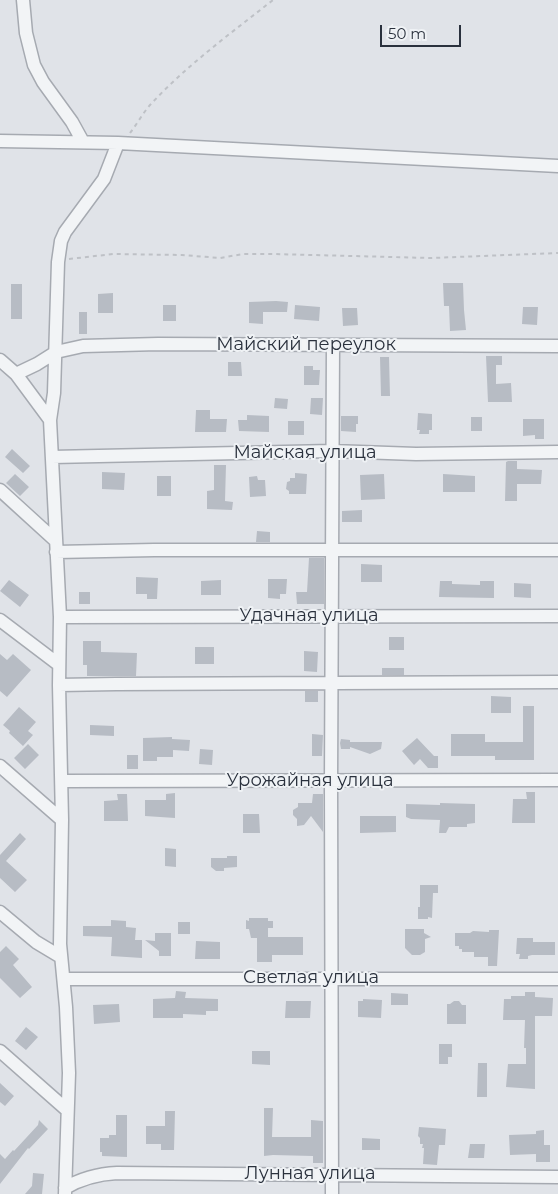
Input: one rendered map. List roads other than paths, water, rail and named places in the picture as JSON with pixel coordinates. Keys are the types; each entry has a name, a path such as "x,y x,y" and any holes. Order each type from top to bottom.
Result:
{"street":[{"path":"22,0 26,33 34,65 43,82 72,122 83,142"},
{"path":"0,141 121,143 558,166"},
{"path":"65,1191 68,1050 61,958 62,781 58,664 60,617 50,420 56,352 58,262 65,232 104,179 121,143"},
{"name":"Майский переулок","path":"16,374 56,352 83,346 158,344 558,346"},
{"path":"332,1194 333,345"},
{"path":"0,360 16,374 50,420"},
{"name":"Майская улица","path":"52,457 332,451 416,454 558,452"},
{"path":"0,490 56,546 332,550 558,550"},
{"name":"Удачная улица","path":"60,617 558,616"},
{"path":"0,620 58,664"},
{"path":"59,686 332,682 558,682"},
{"path":"0,766 62,820"},
{"name":"Урожайная улица","path":"62,781 331,782 558,780"},
{"path":"0,912 36,942 61,958"},
{"name":"Светлая улица","path":"64,979 558,979"},
{"path":"0,1051 67,1110"},
{"name":"Лунная улица","path":"65,1191 75,1182 97,1174 331,1174 558,1177"}]}
